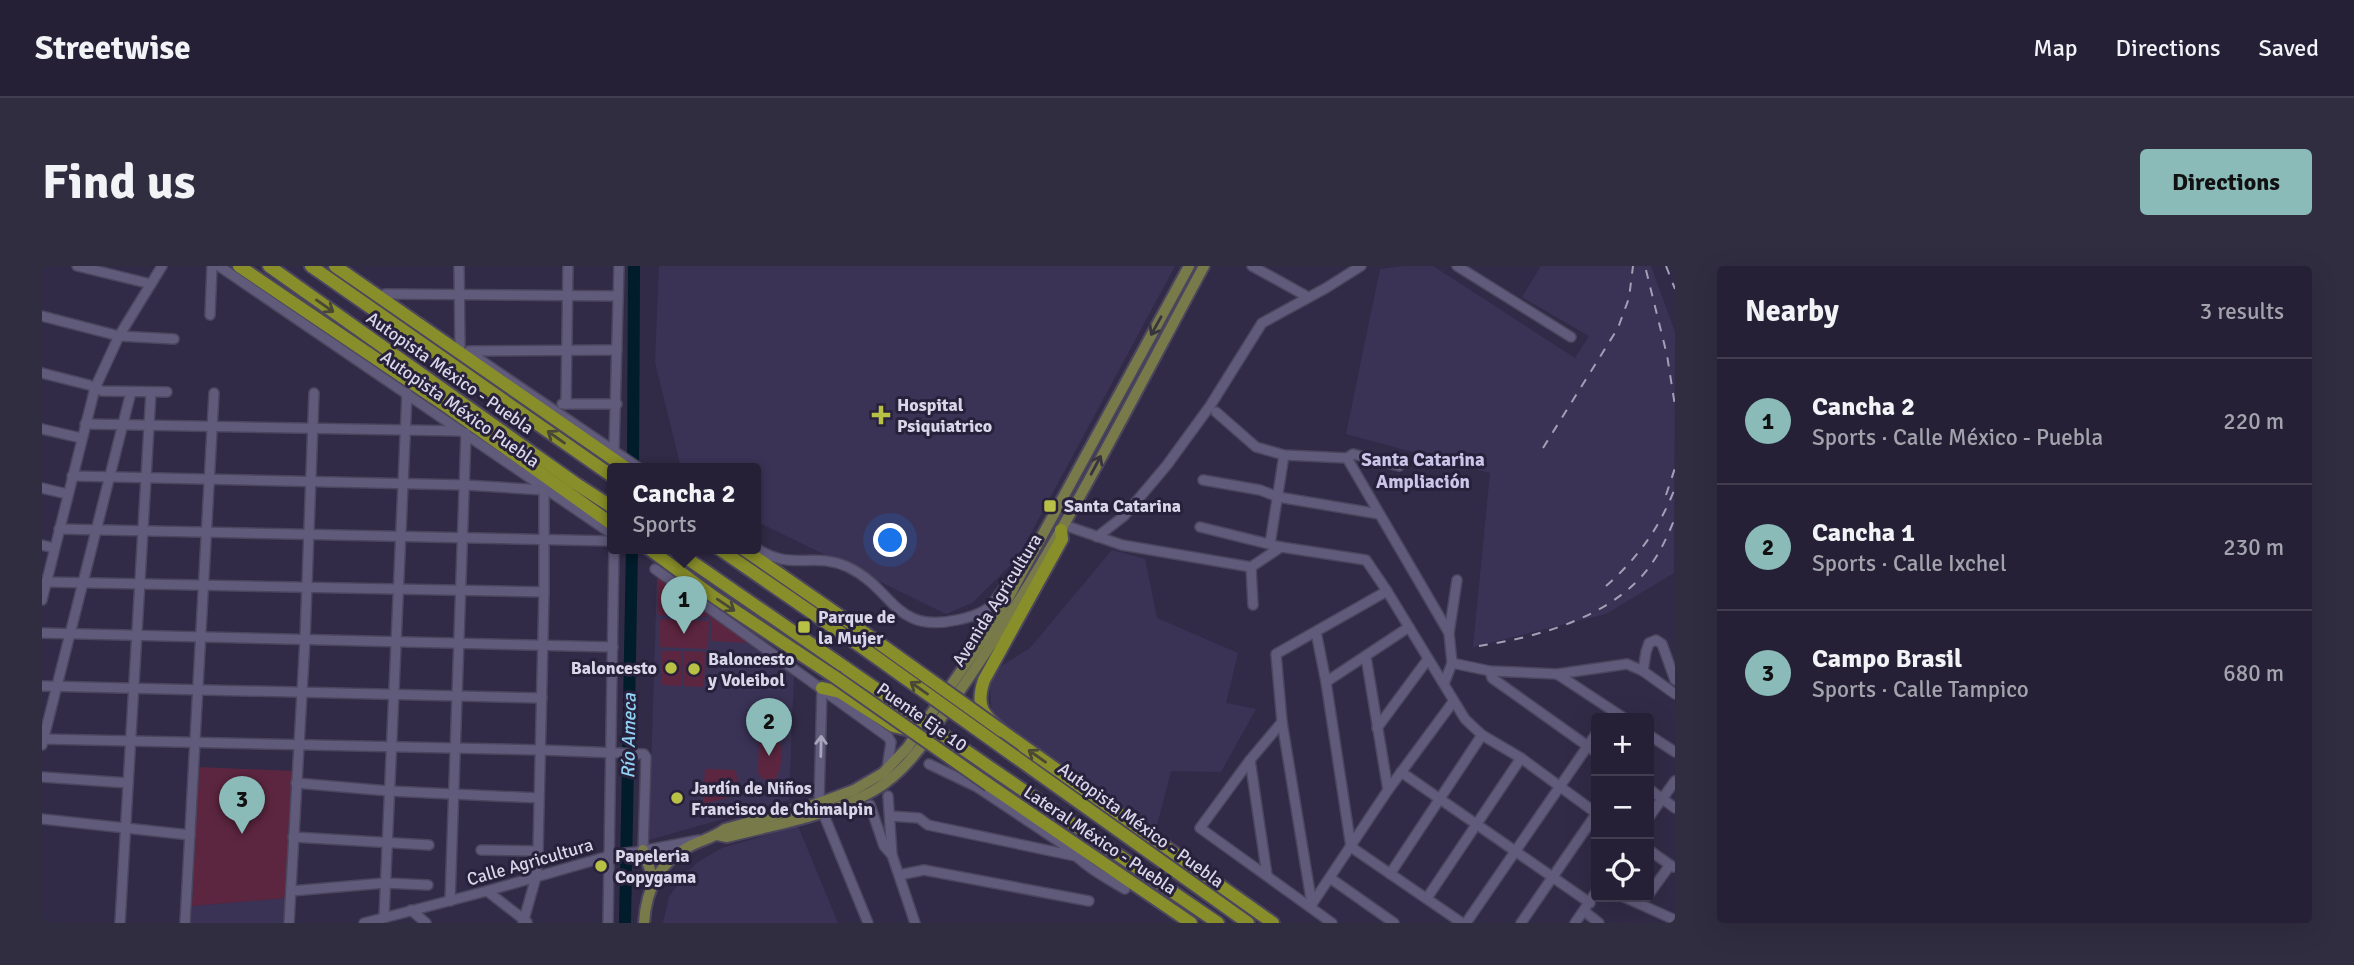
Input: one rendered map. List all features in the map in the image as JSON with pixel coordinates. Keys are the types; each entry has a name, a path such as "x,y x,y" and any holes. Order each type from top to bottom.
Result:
{"highway":[{"name":"Autopista México Puebla","path":"239,266 445,413 607,521"},
{"name":"Autopista México - Puebla","path":"269,266 607,503"},
{"name":"Autopista México - Puebla","path":"311,266 607,473"},
{"path":"335,266 614,454 622,463"},
{"path":"1002,731 983,713 980,702 981,688 1062,539 1063,527"},
{"name":"Puente Eje 10","path":"656,554 989,786"},
{"name":"Puente Eje 10","path":"681,554 998,773"},
{"path":"727,554 867,643"},
{"path":"750,554 867,643"},
{"name":"Puente Eje 10","path":"867,643 1002,731"},
{"name":"Puente Eje 10","path":"867,643 1014,756"},
{"path":"822,688 840,692 893,726 911,730"},
{"name":"Lateral México - Puebla","path":"1002,731 1273,923"},
{"name":"Autopista México - Puebla","path":"1014,756 1248,923"},
{"name":"Autopista México - Puebla","path":"998,773 1218,923"},
{"name":"Lateral México - Puebla","path":"989,786 1057,836 1191,923"}],"main road":[{"name":"Avenida Agricultura","path":"821,807 887,769 907,748 994,624 1189,266"},
{"name":"Avenida Agricultura","path":"712,837 727,837 873,791 914,756 1002,630 1063,527 1204,266"},
{"path":"644,923 645,905 654,881 666,862 686,848 712,837"},
{"path":"639,851 654,881"}],"street":[{"path":"77,266 151,284"},
{"path":"42,600 94,388 119,336 162,266"},
{"path":"210,315 212,266"},
{"name":"Autopista México Puebla","path":"219,266 407,393 445,413 464,432 607,531"},
{"path":"459,266 458,293 463,348"},
{"path":"566,404 568,266"},
{"path":"614,454 620,266"},
{"path":"1252,266 1308,297"},
{"path":"1097,537 1124,516 1167,465 1210,406 1262,323 1361,266"},
{"path":"1457,266 1571,337"},
{"path":"350,268 544,407 588,433 630,463"},
{"path":"385,294 618,296"},
{"path":"42,316 119,336 174,338"},
{"path":"463,348 617,349"},
{"path":"42,373 102,391 167,392"},
{"path":"131,392 43,741 640,754 646,757 639,851"},
{"path":"120,923 151,392"},
{"path":"185,923 214,393"},
{"path":"289,923 305,639 314,393"},
{"path":"390,918 385,883 407,393"},
{"path":"544,407 617,404"},
{"path":"1216,412 1256,447 1284,455 1347,458 1353,454 1399,466"},
{"path":"85,424 464,432 462,590 450,901"},
{"path":"42,429 81,438"},
{"path":"1270,544 1284,455"},
{"path":"1347,458 1449,633"},
{"path":"72,476 403,483 544,489 538,851 536,877 525,922 487,891"},
{"path":"1203,480 1260,490 1278,497 1379,514"},
{"path":"42,488 67,494"},
{"path":"1063,527 1122,545 1251,567 1282,547"},
{"path":"1200,527 1282,547 1366,560 1465,719 1482,735 1521,758 1591,810"},
{"path":"59,529 607,541"},
{"path":"42,545 54,548"},
{"path":"761,551 769,557 790,562 813,560 838,563 864,577 905,615 923,623 953,621 975,615 994,603 1013,578 1020,576"},
{"path":"608,923 613,855 615,753 612,647 614,554"},
{"path":"1251,567 1253,605"},
{"path":"655,569 888,737 891,743 887,769"},
{"path":"1444,684 1452,663 1449,633 1457,580"},
{"path":"46,582 544,592"},
{"path":"1311,906 1282,722 1276,654 1387,591"},
{"path":"1326,682 1409,627"},
{"path":"1316,632 1351,847 1464,923 1560,786 1591,750"},
{"path":"42,633 612,647"},
{"path":"1643,671 1646,652 1650,643 1656,640 1662,644 1675,680"},
{"path":"1366,657 1388,790"},
{"path":"1377,728 1428,659"},
{"path":"1452,663 1490,671 1557,674 1627,664 1643,671 1675,694"},
{"path":"1490,671 1492,678 1591,748"},
{"path":"1557,674 1608,713"},
{"path":"42,686 542,698"},
{"path":"822,688 821,807 868,923"},
{"path":"1311,906 1388,790 1453,702"},
{"path":"1282,722 1200,828 1332,923"},
{"path":"1390,874 1482,735"},
{"path":"1654,738 1675,752"},
{"path":"1427,898 1521,758"},
{"path":"1250,761 1267,875"},
{"path":"929,764 977,787 1057,836 1075,856 1125,889"},
{"path":"1401,772 1553,876 1587,907 1599,923"},
{"path":"42,777 128,783"},
{"path":"1654,810 1675,781"},
{"path":"296,783 389,791 539,798"},
{"path":"1654,793 1675,808"},
{"path":"888,796 892,855 915,923"},
{"path":"870,805 884,846 892,855"},
{"path":"890,816 919,818 928,825 1075,856"},
{"path":"42,819 190,835"},
{"path":"1521,923 1591,821"},
{"path":"293,837 429,845"},
{"name":"Calle Agricultura","path":"364,923 613,855 712,837"},
{"path":"481,850 538,851"},
{"path":"1654,854 1673,867 1654,889"},
{"path":"899,875 925,870 1088,901"},
{"path":"1330,878 1394,923"},
{"path":"291,891 385,883 428,885"},
{"path":"1575,923 1591,900"},
{"path":"1649,902 1675,921"},
{"path":"411,909 426,923"}],"shaded area":[{"name":"Hospital Psiquiatrico","path":"659,266 1175,266 1017,559 972,603 946,614 761,523 761,463 680,463 655,362"},
{"path":"1433,266 1575,358 1589,336 1522,297 1541,266 1651,266 1675,332 1674,573 1606,614 1473,647 1490,473 1346,434 1380,269"},
{"path":"1112,550 1145,559 1157,618 1238,653 1226,703 1256,709 1221,772 1171,771 1156,829 1004,727 993,716 991,706 990,682 1000,667 1030,648"},
{"path":"657,576 794,673 789,800 649,840"},
{"path":"657,576 752,643 712,641 712,620 709,620 709,615 657,615"},
{"path":"660,619 709,621 708,649 659,647"},
{"name":"Baloncesto","path":"662,651 682,651 681,686 661,685"},
{"name":"Baloncesto y Voleibol","path":"684,651 705,652 704,687 683,686"},
{"path":"765,732 776,733 779,738 781,764 774,780 762,779 758,773 759,740"},
{"path":"198,767 293,771 286,898 192,906"},
{"path":"705,769 736,770 738,791 733,791 734,796 703,804"},
{"path":"798,826 838,923 663,923 669,897 686,873 698,862 722,848"},
{"path":"286,898 286,923 191,923 192,906"}],"waterway":[{"name":"Río Ameca","path":"633,463 634,266"},
{"name":"Río Ameca","path":"625,923 632,554"}],"railway":[{"path":"1543,448 1618,328 1629,298 1633,266"},
{"path":"1666,266 1675,289"},
{"path":"1646,270 1667,355 1675,406"},
{"path":"1666,495 1675,468"},
{"path":"1606,586 1647,541 1675,488"},
{"path":"1479,646 1525,637 1573,622 1616,599 1650,566 1675,518"}],"place":[{"name":"Hospital Psiquiatrico","path":"881,415"},
{"name":"Santa Catarina","path":"1050,506"},
{"name":"Parque de la Mujer","path":"804,627"},
{"name":"Cancha 2","path":"684,634"},
{"name":"Baloncesto","path":"671,668"},
{"name":"Baloncesto y Voleibol","path":"694,669"},
{"name":"Cancha 1","path":"769,756"},
{"name":"Jardín de Niños Francisco de Chimalpin","path":"677,798"},
{"name":"Campo Brasil","path":"242,834"},
{"name":"Papeleria Copygama","path":"601,866"}],"district":[{"name":"Santa Catarina Ampliación","path":"1423,470"}]}
